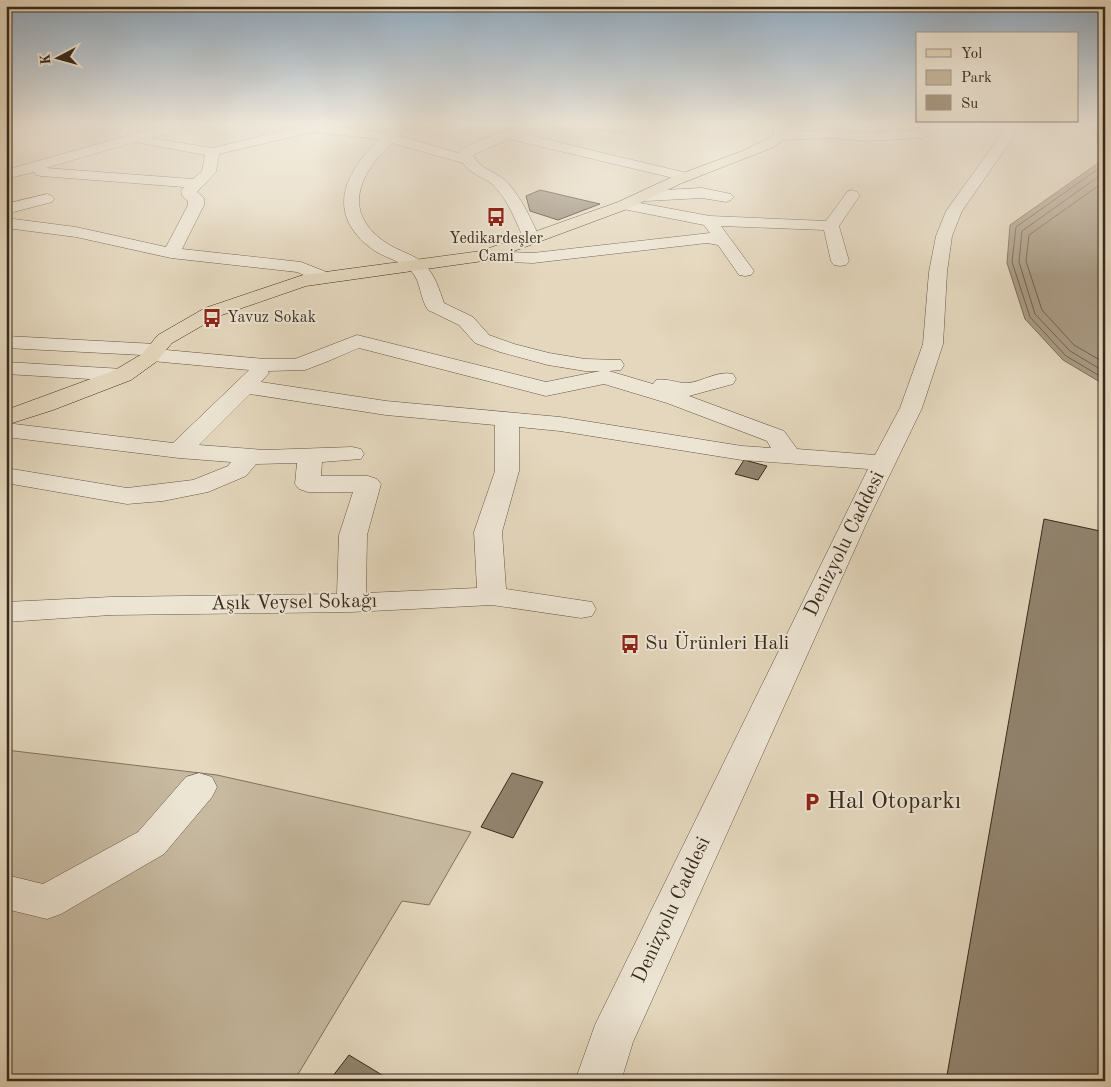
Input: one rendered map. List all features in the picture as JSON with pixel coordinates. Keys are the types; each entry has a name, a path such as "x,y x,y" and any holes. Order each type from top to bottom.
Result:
{"main road":[{"path":"10,418 123,375 154,352 165,339 212,312 302,281 484,256 624,206 692,175"}],"street":[{"path":"81,175 197,184"},
{"path":"170,253 196,205 196,198 190,196 189,191 206,175"},
{"path":"356,175 351,208 353,219 376,244 416,266 429,287 435,306 466,321 482,339 548,359 585,365 616,365 648,380 680,390 698,388 725,379"},
{"path":"484,175 497,181 516,203 532,239"},
{"path":"676,175 686,177"},
{"name":"Denizyolu Caddesi","path":"598,1081 612,1040 854,522 911,408 933,344 938,272 944,236 954,211 980,175"},
{"path":"646,196 702,193 726,197"},
{"path":"840,261 831,226 852,195"},
{"path":"6,209 47,199"},
{"path":"770,222 776,205"},
{"path":"624,206 710,221 831,226"},
{"path":"710,221 745,271"},
{"path":"6,223 76,232 170,253 301,267 324,277"},
{"path":"484,256 533,258 707,238 723,241"},
{"path":"646,245 659,258"},
{"path":"6,342 154,352 265,365 297,365 319,358 357,341 546,389 606,377 675,398 776,436 789,456"},
{"path":"179,450 265,365"},
{"path":"6,368 123,375"},
{"path":"244,386 386,408 560,424 742,453 884,463"},
{"path":"10,418 179,450 249,456 352,454"},
{"path":"492,596 488,532 507,471 507,418"},
{"path":"310,455 308,484 368,484 353,534 351,603"},
{"path":"10,480 127,496 162,493 199,487 237,471 249,456"},
{"name":"Aşık Veysel Sokağı","path":"6,612 111,606 351,603 492,596 581,609"},
{"path":"6,892 47,902 151,842 199,787"},
{"name":"Denizyolu Caddesi","path":"581,1081 612,1040"}],"green space":[{"path":"6,750 217,775 471,832 429,905 402,901 294,1081 6,1081"}],"water":[{"path":"1081,175 1105,175 1105,385 1063,360 1025,319 1007,263 1010,225"}],"building":[{"path":"540,190 600,204 558,220 530,211 526,196"},
{"path":"744,460 767,466 758,480 735,474"},
{"path":"1044,519 1105,532 1105,1081 946,1081"},
{"path":"512,773 543,782 513,838 481,827"},
{"path":"349,1055 392,1081 329,1081"}],"place":[{"name":"Yedikardeşler Cami","path":"496,217"},
{"name":"Yavuz Sokak","path":"212,318"},
{"name":"Su Ürünleri Hali","path":"630,644"},
{"name":"Hal Otoparkı","path":"812,802"}]}
